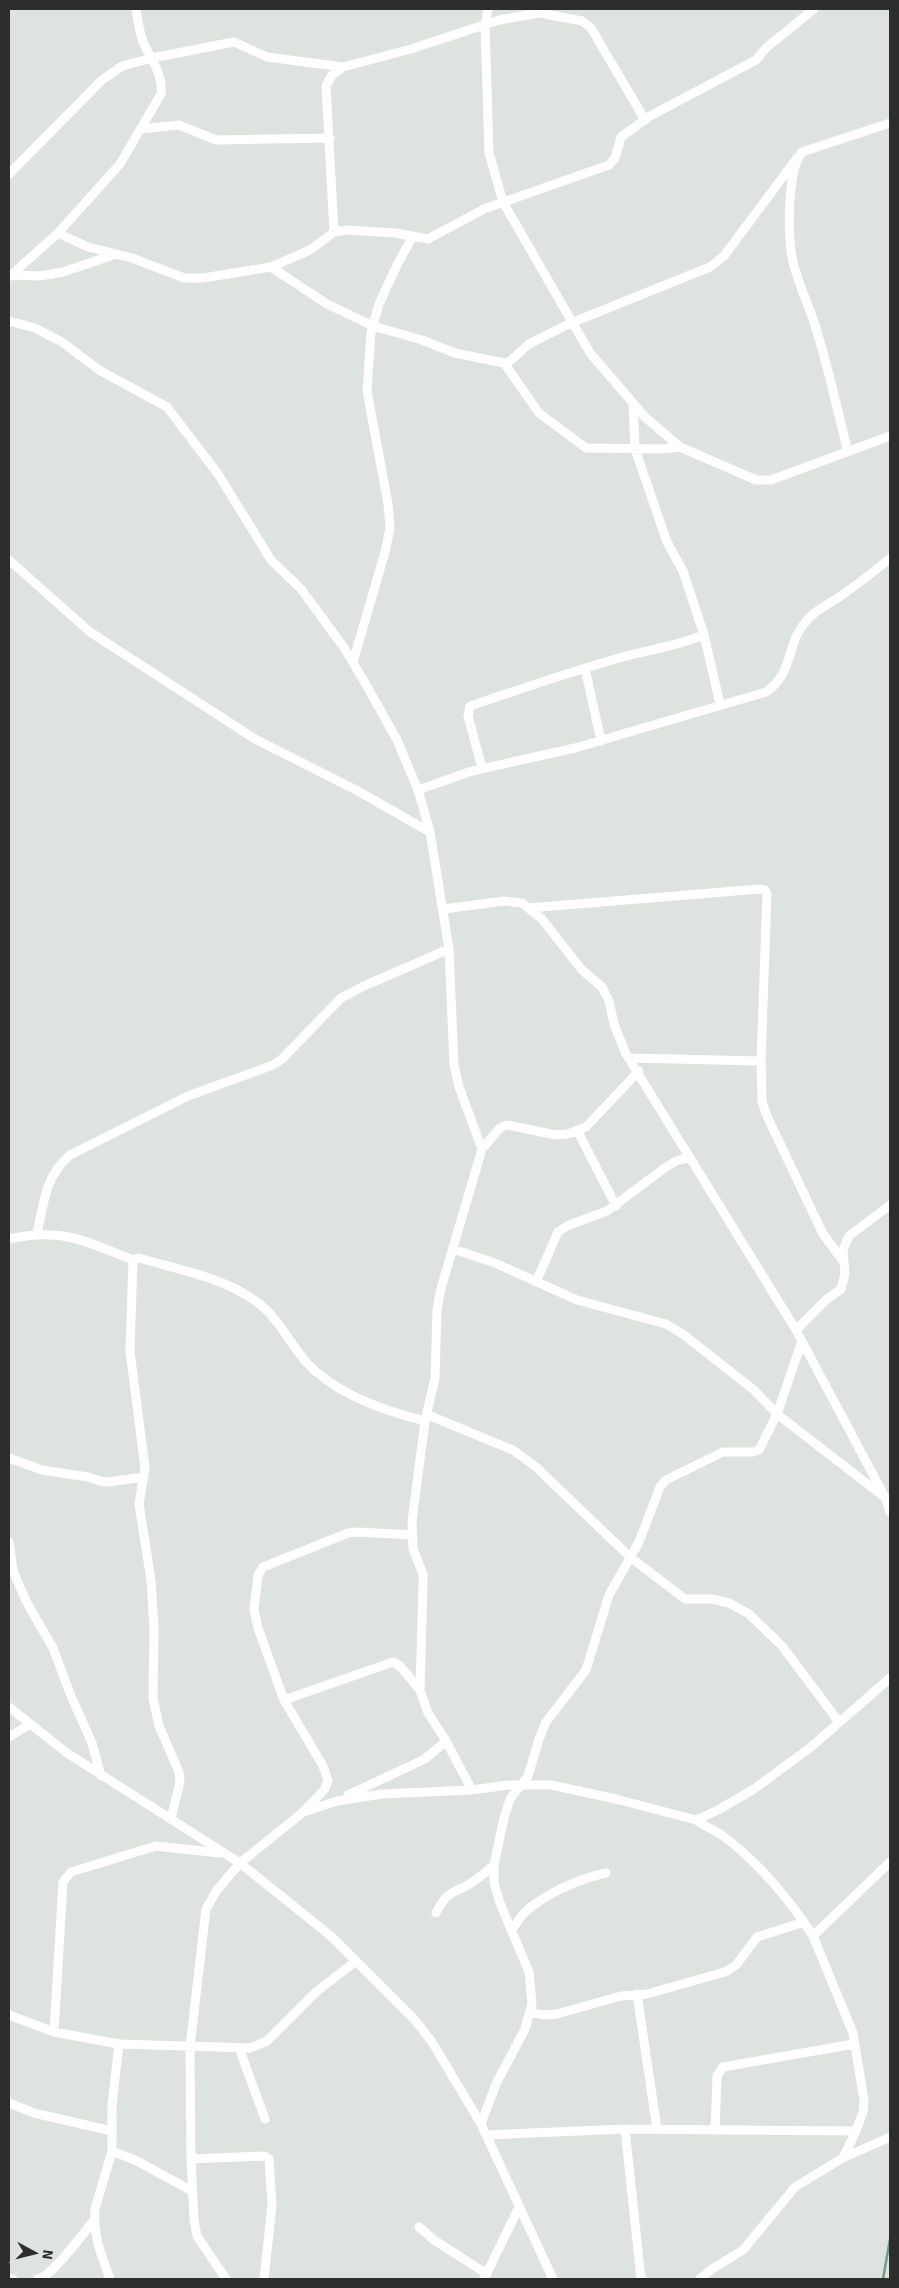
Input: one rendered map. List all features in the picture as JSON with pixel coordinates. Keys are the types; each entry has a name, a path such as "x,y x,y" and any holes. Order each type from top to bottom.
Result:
{"street":[{"path":"10,276 58,232 120,164 161,94 162,85 158,68 139,29 136,9"},
{"path":"488,9 485,24 489,153 503,202 590,354 645,417 680,447 756,480 772,480 889,437"},
{"path":"58,232 88,247 116,254 184,278 203,278 271,267 310,250 334,232 347,230 395,232 428,239 484,209 609,165 615,158 621,137 685,96 756,60 767,47 814,9"},
{"path":"9,174 102,80 122,66 152,58 234,42 267,58 343,67 412,49 485,24 539,13 582,21 591,28 645,120"},
{"path":"334,232 326,86 332,75 343,67"},
{"path":"271,267 327,304 373,326 422,340 455,353 504,363 509,362 529,344 571,322 710,267 724,256 802,152 890,123"},
{"path":"142,129 179,125 216,140 330,138"},
{"path":"797,158 790,214 792,257 815,324 848,452"},
{"path":"353,662 385,552 390,528 388,504 367,391 367,362 379,304 413,236"},
{"path":"10,276 40,276 63,272 116,254"},
{"path":"9,321 35,328 62,342 99,370 166,407 218,474 270,560 301,589 353,662 397,740 418,790 430,832 450,949 454,1065 459,1086 482,1149"},
{"path":"504,363 539,413 579,445 594,449 663,449 680,447"},
{"path":"633,403 635,449 668,542 683,571 704,635 720,704"},
{"path":"418,790 482,768 601,741 720,704 766,692 778,684 786,670 796,634 808,618 867,578 890,558"},
{"path":"9,560 90,632 255,739 356,790 430,832"},
{"path":"482,768 468,716 470,706 585,668 688,641 704,635"},
{"path":"585,668 601,741"},
{"path":"528,908 765,890 767,894 760,1061 762,1101 766,1114 823,1234 843,1261"},
{"path":"444,909 504,901 522,903 542,918 582,970 602,987 609,1001 623,1047 796,1330 885,1497 890,1512"},
{"path":"37,1233 48,1187 58,1166 70,1155 188,1096 274,1065 341,998 364,986 450,949"},
{"path":"630,1058 760,1061"},
{"path":"420,1690 423,1574 413,1548 412,1535 427,1418 435,1378 437,1310 440,1292 482,1149 500,1128 507,1125 556,1134 568,1134 586,1126 639,1071"},
{"path":"577,1130 616,1206"},
{"path":"536,1282 558,1232 569,1225 587,1220 616,1206 666,1167 676,1161 690,1157"},
{"path":"796,1330 826,1300 841,1289 845,1274 843,1250 849,1236 890,1205"},
{"path":"9,1238 37,1233 73,1236 133,1260 139,1258 227,1284 257,1302 279,1324 306,1362 324,1380 393,1413 427,1418 513,1450 536,1467 630,1557 685,1599 712,1600 728,1603 749,1614 782,1646 839,1722"},
{"path":"453,1249 495,1263 577,1300 666,1324 684,1335 754,1390 777,1414 885,1497"},
{"path":"133,1260 130,1351 145,1468 140,1494 140,1511 151,1580 154,1628 153,1698 159,1726 179,1772 180,1782 171,1818"},
{"path":"481,2124 496,2084 521,2039 531,2012 532,1991 529,1972 496,1891 494,1865 505,1811 510,1799 528,1776 546,1722 586,1670 609,1595 645,1529 660,1487 666,1480 723,1452 756,1452 760,1450 777,1414 802,1341"},
{"path":"9,1458 42,1470 88,1477 100,1481 108,1482 144,1477"},
{"path":"226,2279 197,2236 192,2191 190,2047 206,1909 218,1890 240,1863 302,1813 324,1790 328,1781 327,1775 284,1700 269,1661 254,1610 260,1570 263,1567 348,1533 412,1535"},
{"path":"9,1542 11,1574 56,1655 71,1696 92,1743 101,1776"},
{"path":"284,1700 393,1662 400,1666 420,1690 428,1712 472,1790"},
{"path":"696,1820 749,1793 811,1747 890,1678"},
{"path":"9,1706 67,1753 240,1863 332,1936 414,2019 432,2042 481,2124 553,2279"},
{"path":"9,1737 30,1724"},
{"path":"302,1813 337,1801 421,1761 446,1741"},
{"path":"337,1801 382,1794 522,1786 561,1787 696,1820 721,1834 756,1867 804,1922 813,1936 852,2033 864,2100 863,2112 856,2132 843,2158"},
{"path":"54,2032 63,1882 67,1876 71,1872 156,1846 223,1853"},
{"path":"813,1936 890,1862"},
{"path":"436,1913 442,1901 453,1890 468,1885 494,1865"},
{"path":"511,1930 524,1913 550,1895 584,1880 606,1874"},
{"path":"531,2012 543,2015 557,2014 621,1996 647,1994 725,1972 736,1965 757,1937 804,1922"},
{"path":"9,2015 54,2032 119,2044 250,2048 267,2042 316,1992 356,1961"},
{"path":"637,1994 657,2129"},
{"path":"110,2279 95,2238 95,2209 112,2151 114,2087 119,2044"},
{"path":"715,2130 717,2076 724,2067 854,2044"},
{"path":"239,2048 264,2119"},
{"path":"9,2103 34,2113 112,2131"},
{"path":"486,2135 624,2129 856,2132"},
{"path":"624,2129 641,2279"},
{"path":"700,2279 712,2269 743,2250 795,2187 843,2158 890,2137"},
{"path":"112,2151 135,2160 192,2191"},
{"path":"191,2159 266,2156 269,2159 272,2205 264,2279"},
{"path":"419,2227 434,2240 486,2276 519,2208"},
{"path":"38,2279 42,2278 58,2264 95,2219"},
{"path":"9,2278 13,2279"}],"waterway":[{"path":"883,2279 890,2239"}]}
